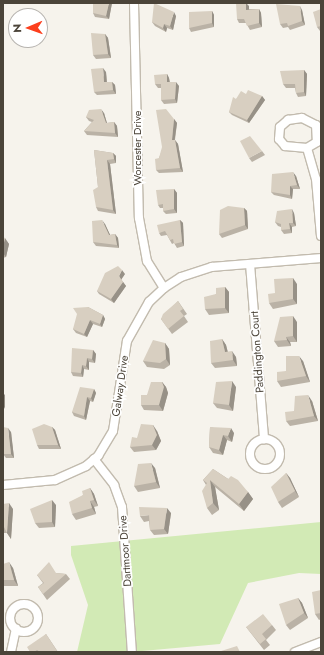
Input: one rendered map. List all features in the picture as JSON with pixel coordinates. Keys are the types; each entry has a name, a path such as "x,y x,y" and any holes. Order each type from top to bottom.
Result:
{"street":[{"name":"Worcester Drive","path":"134,3 139,218 147,261 164,288"},
{"path":"302,118 315,123 319,137 307,148 283,145 278,132 283,123 302,118"},
{"path":"307,148 316,179 321,236"},
{"name":"Galway Drive","path":"3,486 55,480 94,459 113,431 127,342 149,302 164,288 198,271 250,264 321,258"},
{"name":"Paddington Court","path":"250,264 264,439"},
{"name":"Dartmoor Drive","path":"94,459 114,485 122,507 132,652"},
{"path":"11,652 16,629"},
{"path":"295,652 321,642"}],"green space":[{"path":"321,522 321,574 299,573 248,583 220,644 131,652 77,652 88,605 71,555 71,546"}],"building":[{"path":"93,3 109,3 106,16 93,13"},
{"path":"154,3 174,12 170,26 164,24 163,28 152,22"},
{"path":"236,3 246,3 246,10 259,9 259,23 247,26 244,19 237,19"},
{"path":"276,4 300,6 302,21 288,26 287,23 280,24"},
{"path":"321,9 321,26 317,27 313,12"},
{"path":"212,11 212,23 189,28 189,12"},
{"path":"91,33 105,34 108,54 93,55"},
{"path":"103,68 104,82 112,82 113,90 94,92 91,69"},
{"path":"304,70 304,92 296,93 295,84 283,84 280,71"},
{"path":"167,74 167,82 176,82 175,99 161,100 161,84 155,84 154,75"},
{"path":"248,90 262,96 247,120 229,112 233,97 236,99 241,91 246,94"},
{"path":"101,109 106,123 114,122 115,133 84,131 94,120 86,117 89,110"},
{"path":"166,109 174,119 172,140 175,140 180,168 156,170 155,159 159,158 162,147 156,110"},
{"path":"250,136 262,151 249,158 240,141"},
{"path":"94,150 113,153 114,159 107,160 113,210 96,207 93,190 98,187"},
{"path":"293,172 297,185 290,186 290,195 271,192 272,174"},
{"path":"174,189 174,209 163,211 163,204 158,205 156,190"},
{"path":"228,206 244,208 245,225 219,234 220,210"},
{"path":"292,209 293,223 289,223 290,229 281,230 281,224 275,222 277,211"},
{"path":"102,220 109,235 115,234 117,245 93,242 92,221"},
{"path":"180,220 182,242 174,244 173,239 170,240 165,231 159,233 157,225"},
{"path":"118,266 122,270 119,276 123,282 111,299 97,291 105,273"},
{"path":"293,278 293,299 269,303 268,294 275,293 274,279"},
{"path":"225,287 225,308 205,309 204,297 216,294 216,288"},
{"path":"178,301 183,309 180,311 184,316 168,329 161,319 163,314"},
{"path":"88,307 103,315 100,324 90,320 84,334 73,329 77,314 73,308"},
{"path":"293,316 293,336 286,337 287,340 274,341 280,317"},
{"path":"222,339 225,352 232,351 233,360 211,363 210,341"},
{"path":"153,340 165,343 166,359 160,363 143,361"},
{"path":"72,348 93,350 92,359 87,358 86,366 82,365 81,373 71,372"},
{"path":"286,356 299,356 306,376 277,381 277,372 286,371"},
{"path":"232,381 229,405 213,403 216,382"},
{"path":"151,382 162,382 164,387 159,405 141,405 141,395 147,395"},
{"path":"80,387 94,389 91,398 87,397 84,416 72,412"},
{"path":"308,395 314,416 286,421 285,412 294,411 295,396"},
{"path":"44,424 52,427 58,445 37,445 32,429"},
{"path":"141,424 153,425 157,435 152,445 130,447 132,437 137,438"},
{"path":"3,427 8,428 11,454 3,454"},
{"path":"210,427 231,428 228,436 223,435 219,450 209,447"},
{"path":"151,463 156,482 134,486 138,464"},
{"path":"213,469 228,479 231,476 238,480 248,492 239,504 210,480 213,503 207,508 202,491 207,483 203,480"},
{"path":"286,473 295,491 278,502 271,487"},
{"path":"90,488 94,500 90,501 92,508 72,514 69,502 83,495 82,491"},
{"path":"52,500 52,522 35,523 30,509"},
{"path":"9,503 7,533 4,527 3,528 3,504"},
{"path":"139,507 167,508 164,529 150,530 149,515 140,516"},
{"path":"9,562 14,580 3,580 3,564"},
{"path":"49,562 56,573 66,574 43,594 38,587 44,583 37,575"},
{"path":"321,590 321,613 315,614 312,592"},
{"path":"298,598 304,613 286,625 279,604"},
{"path":"263,614 272,625 262,634 266,639 260,644 246,627"},
{"path":"46,634 57,651 40,652 37,650 30,652 27,647"},
{"path":"237,646 240,652 218,652"}]}
